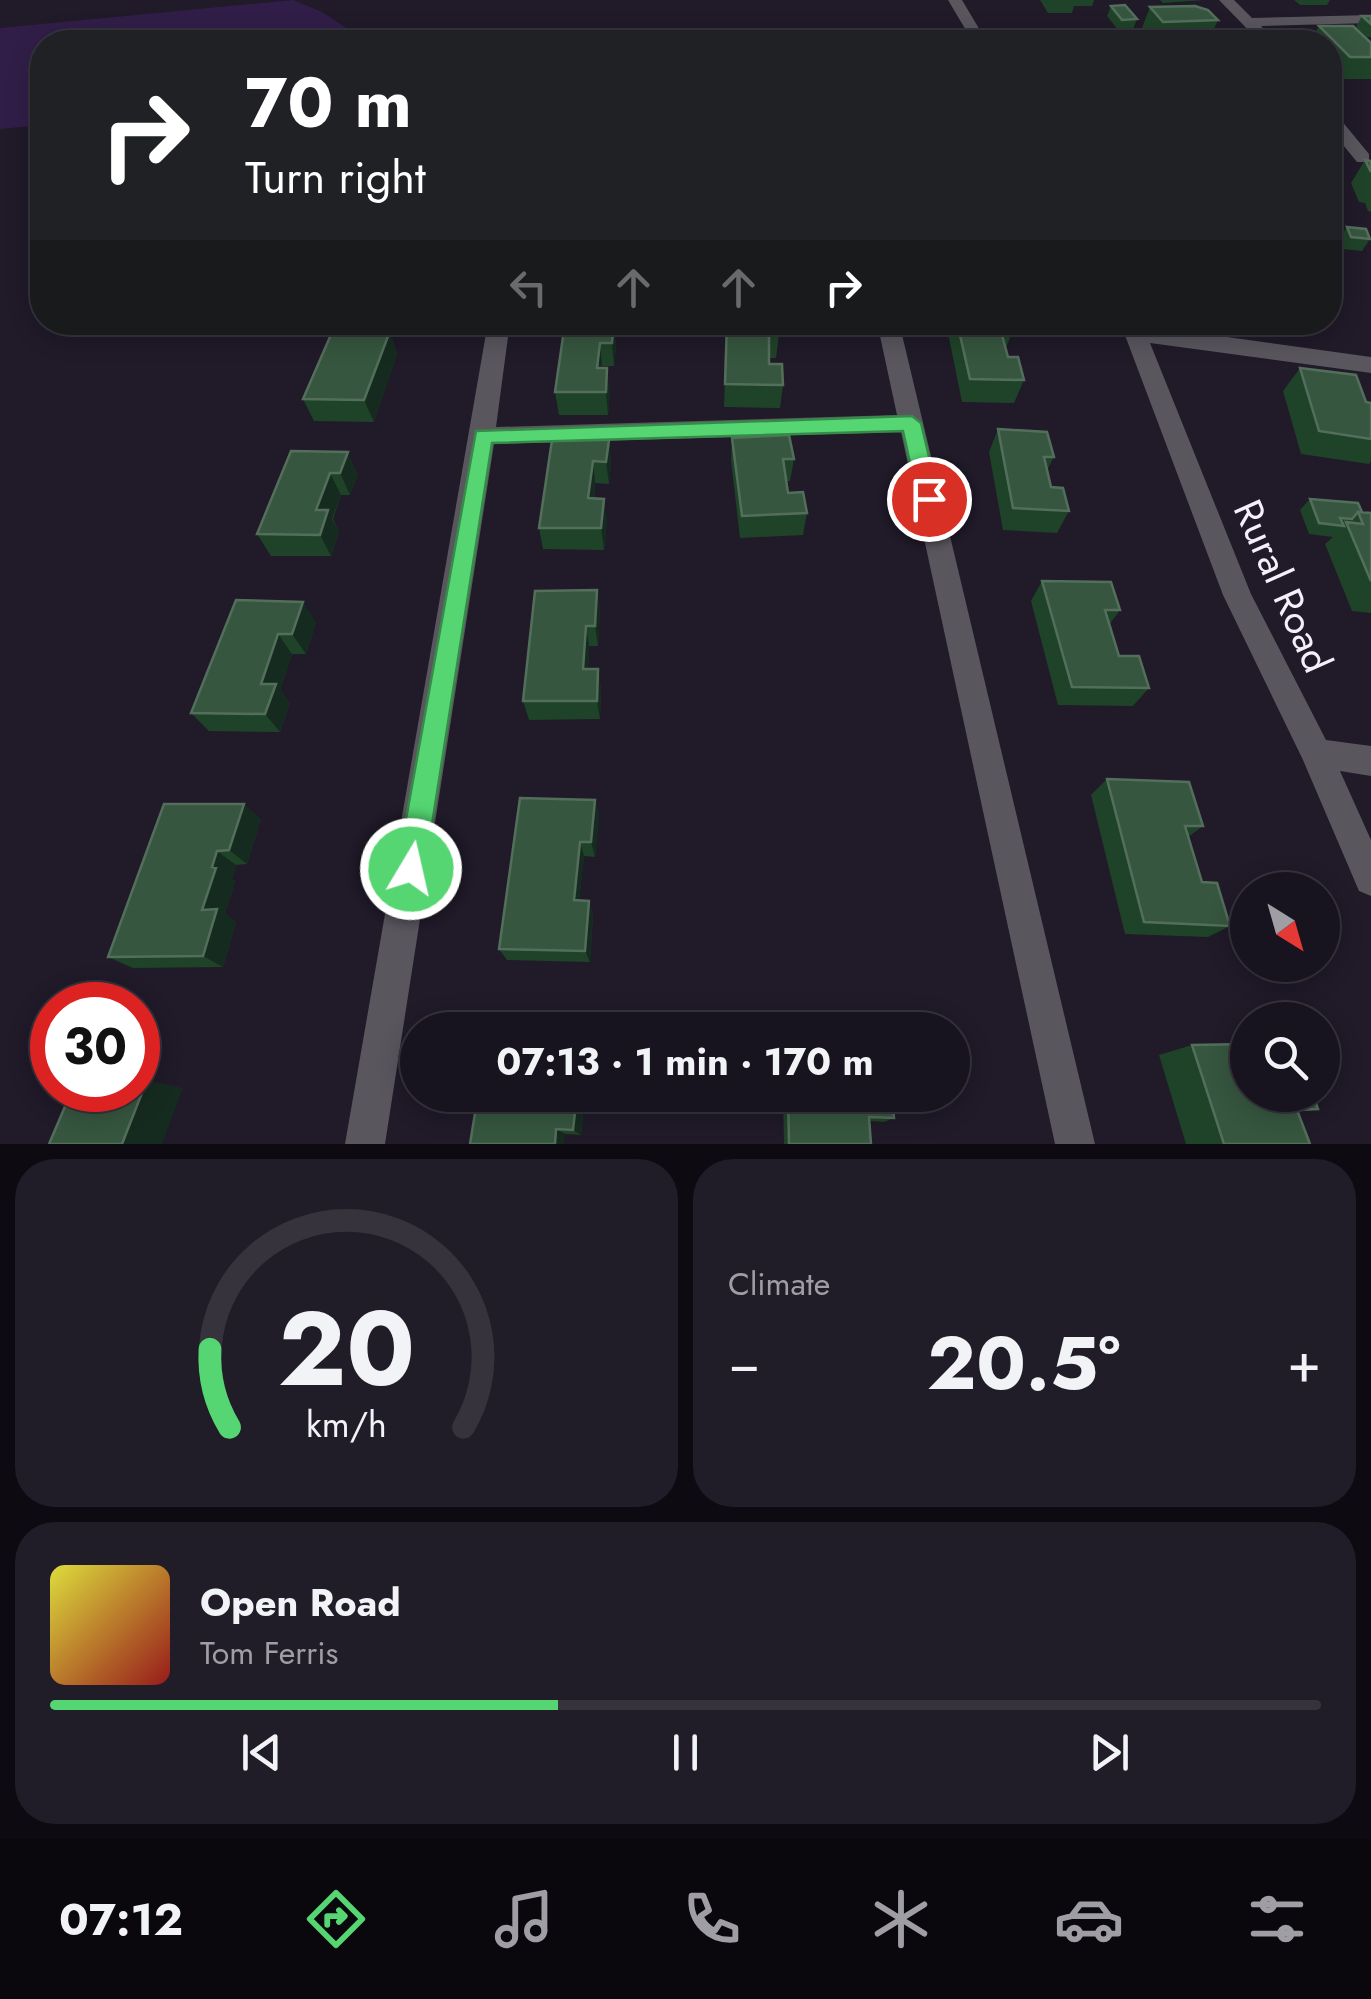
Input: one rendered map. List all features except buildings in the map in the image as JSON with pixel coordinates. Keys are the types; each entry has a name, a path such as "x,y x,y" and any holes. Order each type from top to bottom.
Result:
{"street":[{"path":"956,0 973,30"},
{"path":"1226,0 1258,30"},
{"path":"1251,22 1371,18"},
{"path":"1342,131 1367,158"},
{"path":"1342,157 1367,158"},
{"path":"365,1144 484,436 497,335"},
{"path":"891,335 1075,1144"},
{"name":"Rural Road","path":"1137,335 1237,595 1316,753 1371,879"},
{"path":"1179,335 1371,365"},
{"path":"484,436 912,423"},
{"path":"1316,753 1371,761"}],"shaded area":[{"path":"293,0 322,12 349,30 30,30 30,126 0,129 0,28"}],"route":[{"path":"411,869 484,436 912,423 929,499"}]}
